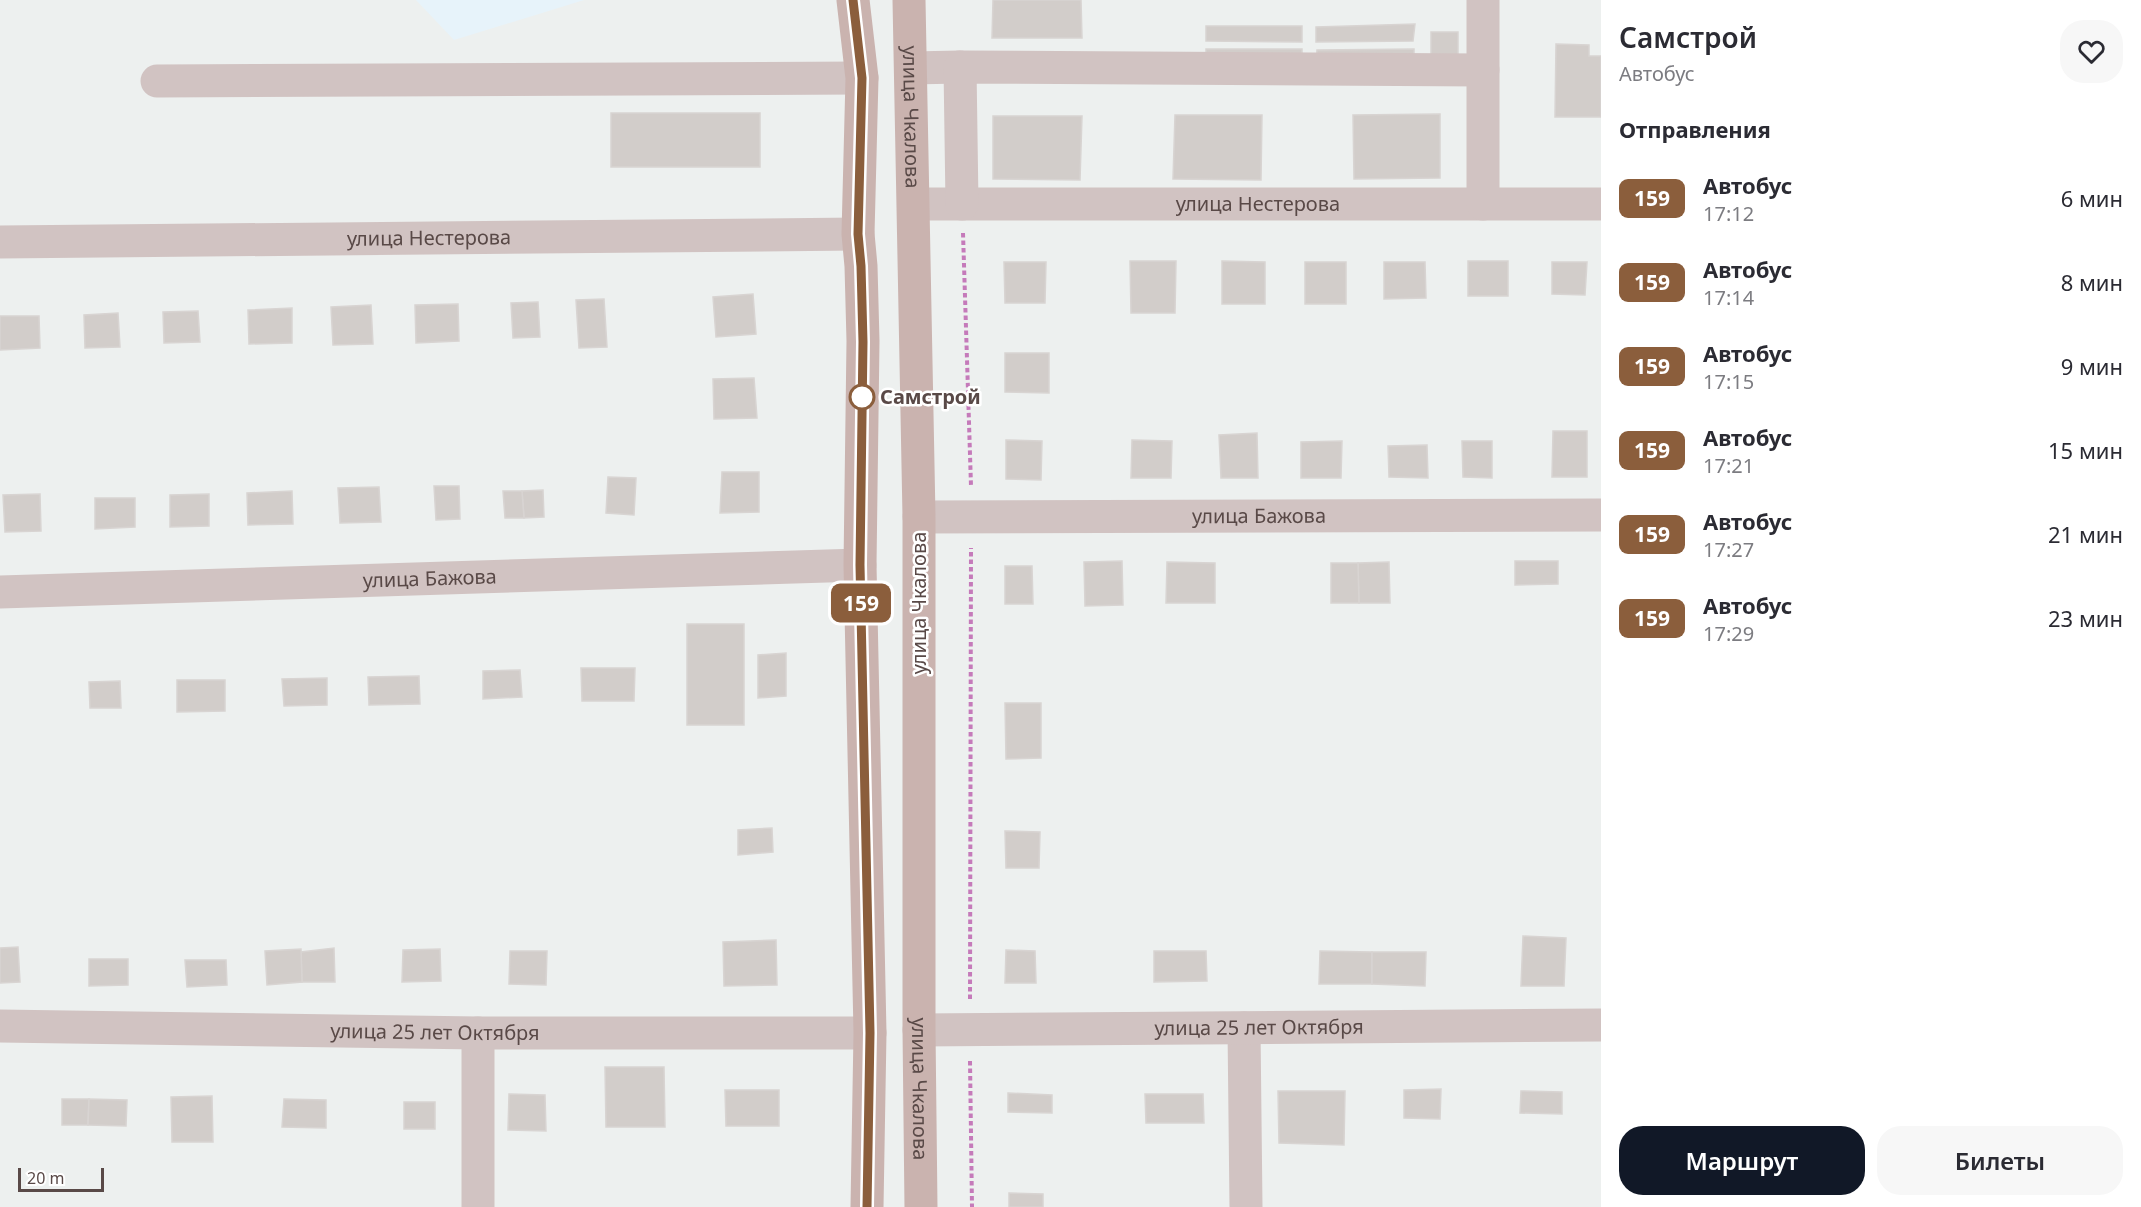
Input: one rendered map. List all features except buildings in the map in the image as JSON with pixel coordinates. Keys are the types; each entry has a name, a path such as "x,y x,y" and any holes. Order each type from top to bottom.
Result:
{"main road":[{"path":"853,0 862,78 858,234 863,342 860,565 870,1033 867,1207"},
{"name":"улица Чкалова","path":"909,0 919,517 921,1207"}],"street":[{"path":"1483,0 1483,204"},
{"path":"960,67 962,204"},
{"path":"911,68 1483,70"},
{"path":"157,81 862,78"},
{"name":"улица Нестерова","path":"914,204 1601,204"},
{"name":"улица Нестерова","path":"0,242 858,234"},
{"name":"улица Бажова","path":"919,517 1601,515"},
{"name":"улица Бажова","path":"0,592 860,565"},
{"name":"улица 25 лет Октября","path":"919,1030 1601,1025"},
{"name":"улица 25 лет Октября","path":"0,1026 478,1033 870,1033"},
{"path":"1244,1028 1246,1207"},
{"path":"478,1033 478,1207"}],"path":[{"path":"962,204 972,517 970,1029 972,1207"}],"shaded area":[{"path":"416,0 584,0 454,40"}],"bus line":[{"name":"159","path":"853,0 862,78 858,234 863,342 860,565 870,1033 867,1207"}],"place":[{"name":"Самстрой","path":"862,397"}]}
